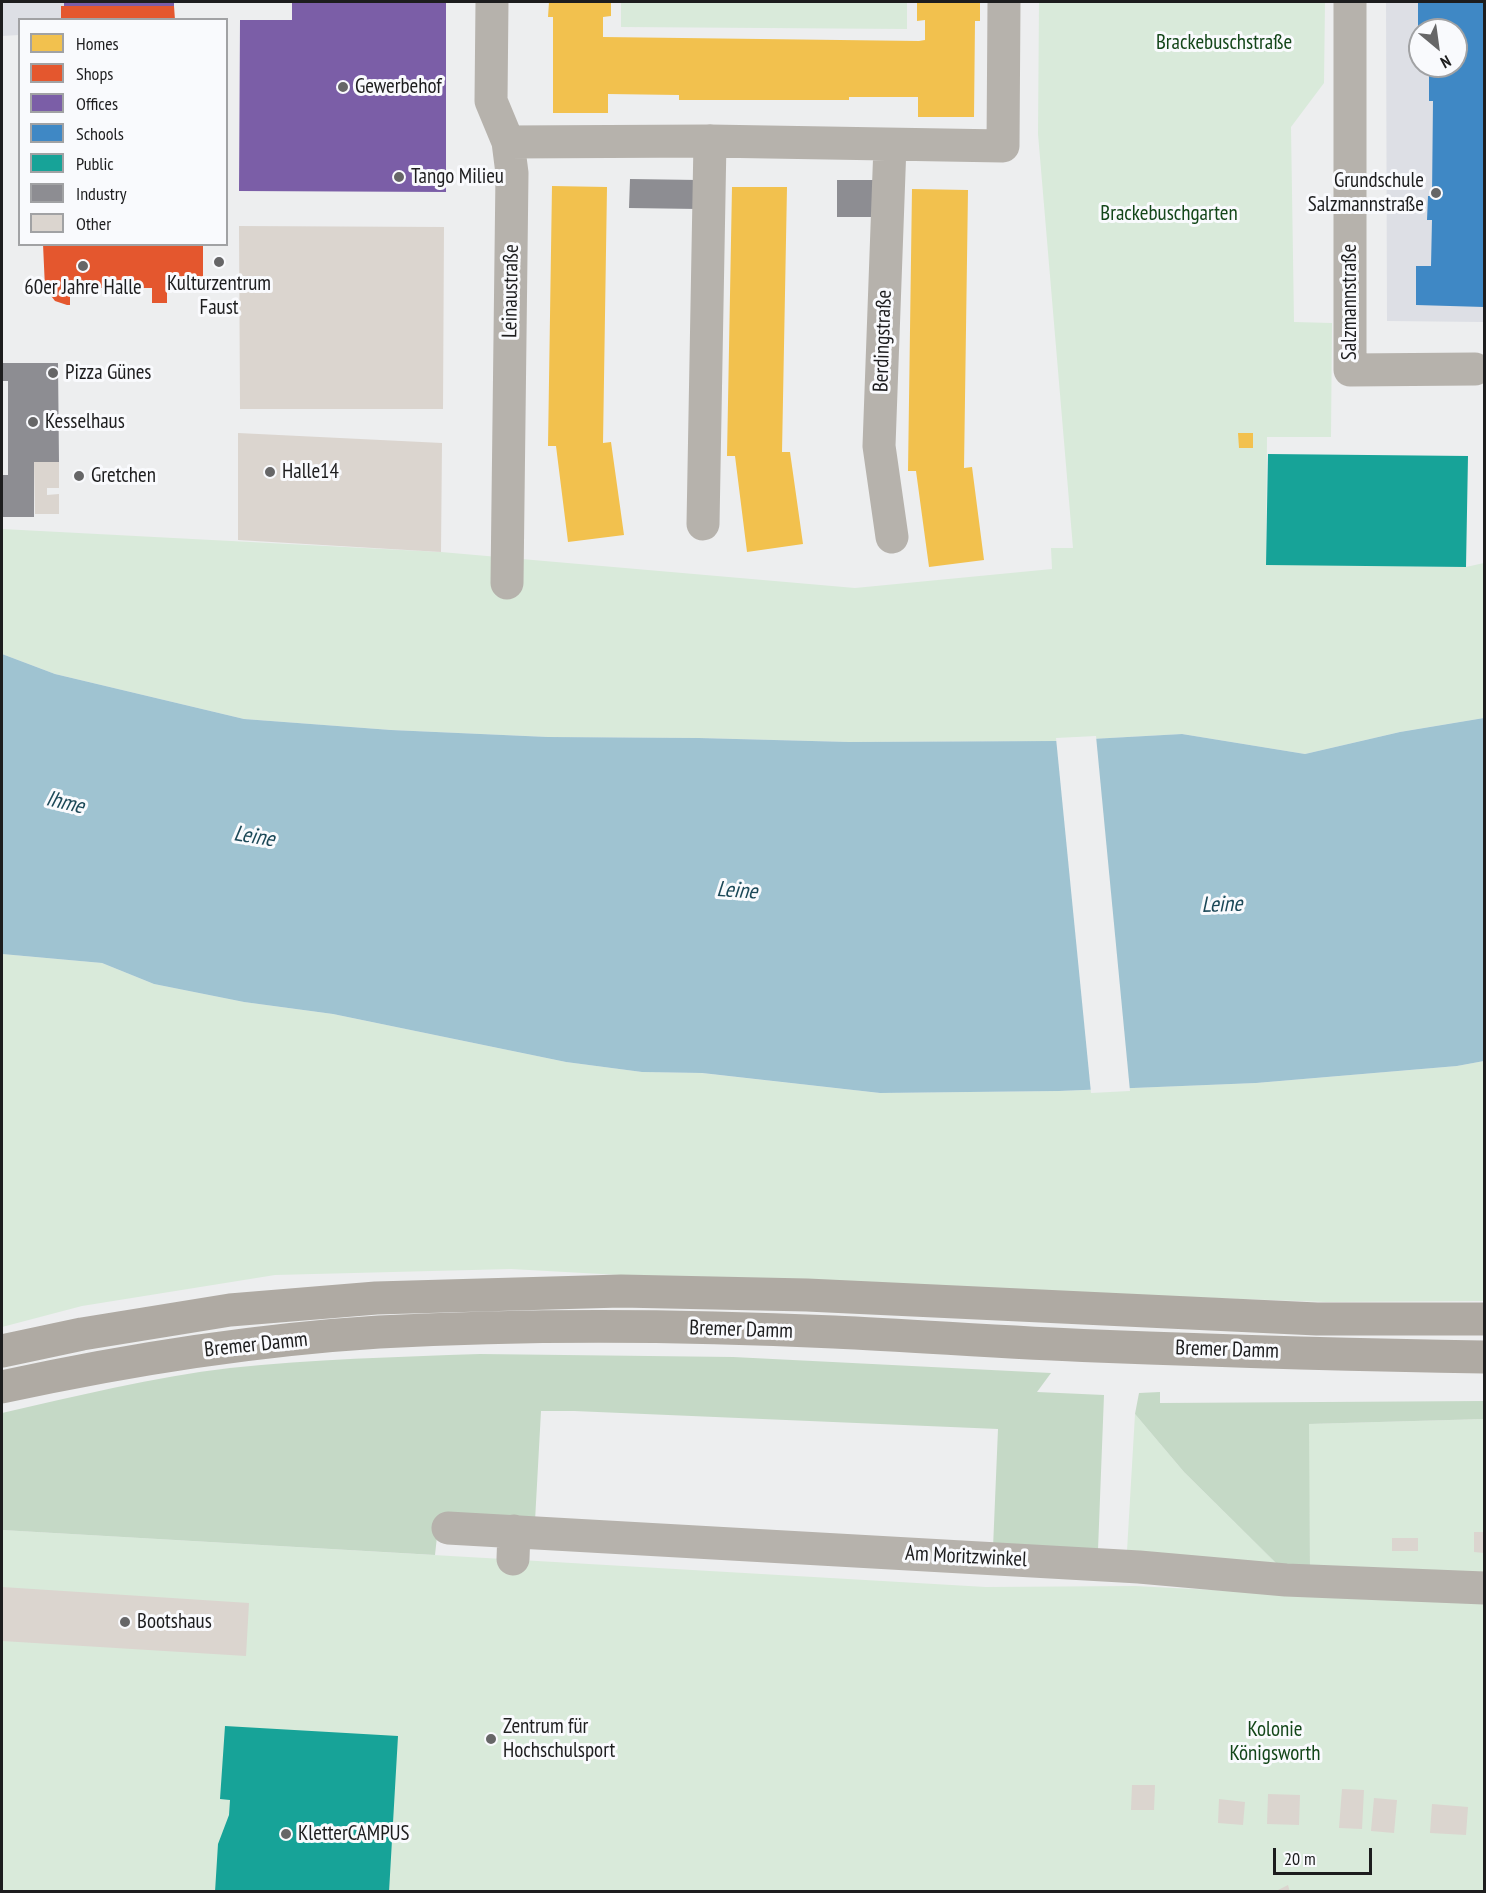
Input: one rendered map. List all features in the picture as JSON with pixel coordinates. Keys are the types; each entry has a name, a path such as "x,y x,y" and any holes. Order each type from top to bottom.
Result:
{"main road":[{"name":"Bremer Damm","path":"2,1351 82,1334 230,1310 376,1298 621,1291 807,1295 1317,1319 1485,1319"},
{"name":"Bremer Damm","path":"2,1387 86,1368 201,1350 378,1332 620,1326 831,1332 1095,1346 1349,1355 1485,1357"}],"street":[{"name":"Leinaustraße","path":"492,2 491,101 508,142 512,184 507,583"},
{"path":"508,142 710,141 1004,146 1004,2"},
{"name":"Salzmannstraße","path":"1350,2 1350,370 1475,369"},
{"path":"703,524 710,141"},
{"name":"Berdingstraße","path":"890,145 879,446 891,537"},
{"name":"Am Moritzwinkel","path":"448,1528 513,1545 1139,1567 1286,1580 1485,1588"}],"shaded area":[{"path":"2,2 174,2 174,6 70,18 18,18 18,35 2,36"},
{"name":"Grundschule Salzmannstraße","path":"1386,2 1484,2 1484,353 1483,322 1387,321"}],"green space":[{"path":"621,2 907,2 907,29 621,27"},
{"path":"1039,2 1325,2 1324,83 1291,127 1294,322 1332,323 1331,437 1267,437 1266,564 1466,567 1484,563 1484,718 1400,732 1305,754 1182,734 1055,741 849,742 548,737 391,730 244,719 55,674 2,654 2,529 441,552 855,588 1052,569 1051,548 1073,548 1038,134"},
{"path":"2,954 102,963 154,984 244,1002 333,1014 566,1062 642,1072 701,1073 880,1093 1059,1091 1256,1083 1457,1066 1484,1061 1484,1301 1326,1302 709,1280 511,1269 275,1275 82,1306 2,1327"},
{"path":"480,1354 733,1357 1051,1373 1037,1392 1104,1395 1098,1550 993,1548 998,1429 574,1411 541,1411 535,1521 439,1518 435,1555 2,1530 2,1413 144,1382 230,1368 323,1360"},
{"path":"1160,1392 1160,1403 1484,1401 1484,1419 1309,1424 1310,1571 1281,1568 1184,1472 1135,1414 1139,1393"},
{"path":"1135,1414 1184,1472 1281,1568 1127,1551"},
{"path":"1484,1419 1484,1572 1310,1571 1308,1424"},
{"name":"Zentrum für Hochschulsport","path":"2,1530 986,1587 1135,1586 1484,1604 1484,1891 2,1891"}],"water":[{"path":"2,654 55,674 244,719 391,730 548,737 849,742 1055,741 1182,734 1305,754 1400,732 1484,718 1484,1061 1457,1066 1256,1083 1059,1091 880,1093 702,1073 642,1072 566,1062 333,1014 244,1002 154,984 102,963 2,954"}],"pier":[{"path":"1096,736 1130,1091 1091,1093 1056,738"}],"building: Homes":[{"path":"549,2 611,2 611,16 603,17 603,37 919,41 925,40 925,20 917,21 917,2 980,2 980,21 975,21 974,117 918,117 918,97 849,97 849,100 679,100 679,95 608,94 608,113 553,113 553,17 548,17"},
{"path":"552,186 607,187 603,443 611,442 624,535 568,542 556,446 548,446"},
{"path":"732,187 787,187 782,452 790,452 803,544 747,552 735,456 727,456"},
{"path":"912,189 968,190 964,468 972,467 984,560 929,567 916,471 908,471"},
{"path":"1238,433 1253,433 1253,448 1239,448"}],"building: Shops":[{"path":"61,6 174,6 175,18 61,18"},
{"path":"43,246 203,246 203,288 167,288 167,303 152,303 152,288 70,288 70,305 67,305 55,301 45,288"}],"building: Offices":[{"path":"64,2 174,2 174,6 64,6"},
{"name":"Gewerbehof","path":"292,2 446,2 446,192 239,191 240,20 292,20"}],"building: Schools":[{"path":"1418,2 1484,2 1484,307 1416,305 1416,266 1431,266 1432,220 1427,220 1428,196 1432,196 1433,101 1429,101 1429,78 1468,78 1468,18 1418,18"}],"building: Public":[{"path":"1268,454 1468,456 1466,567 1266,565"},
{"path":"225,1726 398,1736 389,1892 215,1892 218,1844 229,1815 230,1800 220,1799"}],"building: Industry":[{"path":"630,179 698,180 698,209 629,208"},
{"path":"837,180 882,180 882,217 837,217"},
{"name":"Kesselhaus","path":"2,363 58,363 59,462 34,462 34,517 2,517 2,475 8,475 8,381 2,381"}],"building: Other":[{"path":"239,226 444,227 443,409 240,409"},
{"path":"238,433 442,443 441,552 238,540"},
{"path":"34,462 59,462 59,488 47,488 47,495 59,494 59,514 35,514"},
{"path":"1474,1532 1484,1532 1484,1553 1474,1552"},
{"path":"1392,1538 1418,1538 1418,1551 1392,1551"},
{"name":"Bootshaus","path":"2,1587 249,1603 246,1656 2,1641"},
{"path":"1132,1785 1155,1785 1154,1810 1131,1810"},
{"path":"1342,1789 1364,1790 1362,1829 1339,1828"},
{"path":"1268,1794 1300,1795 1299,1825 1267,1824"},
{"path":"1374,1798 1397,1800 1394,1833 1371,1831"},
{"path":"1219,1799 1245,1802 1243,1825 1218,1823"},
{"path":"1432,1804 1468,1807 1466,1835 1430,1833"},
{"path":"1288,1885 1290,1892 1274,1892"}],"place":[{"name":"Gewerbehof","path":"343,87"},
{"name":"Tango Milieu","path":"399,177"},
{"name":"Grundschule Salzmannstraße","path":"1436,193"},
{"name":"Kulturzentrum Faust","path":"219,262"},
{"name":"60er Jahre Halle","path":"83,266"},
{"name":"Pizza Günes","path":"53,373"},
{"name":"Kesselhaus","path":"33,422"},
{"name":"Halle14","path":"270,472"},
{"name":"Gretchen","path":"79,476"},
{"name":"Bootshaus","path":"125,1622"},
{"name":"Zentrum für Hochschulsport","path":"491,1739"},
{"name":"KletterCAMPUS","path":"286,1834"}],"park label":[{"name":"Brackebuschstraße","path":"1224,43"},
{"name":"Brackebuschgarten","path":"1169,214"},
{"name":"Kolonie Königsworth","path":"1275,1742"}],"water label":[{"name":"Ihme","path":"65,803"},
{"name":"Leine","path":"254,837"},
{"name":"Leine","path":"737,891"},
{"name":"Leine","path":"1222,905"}]}
